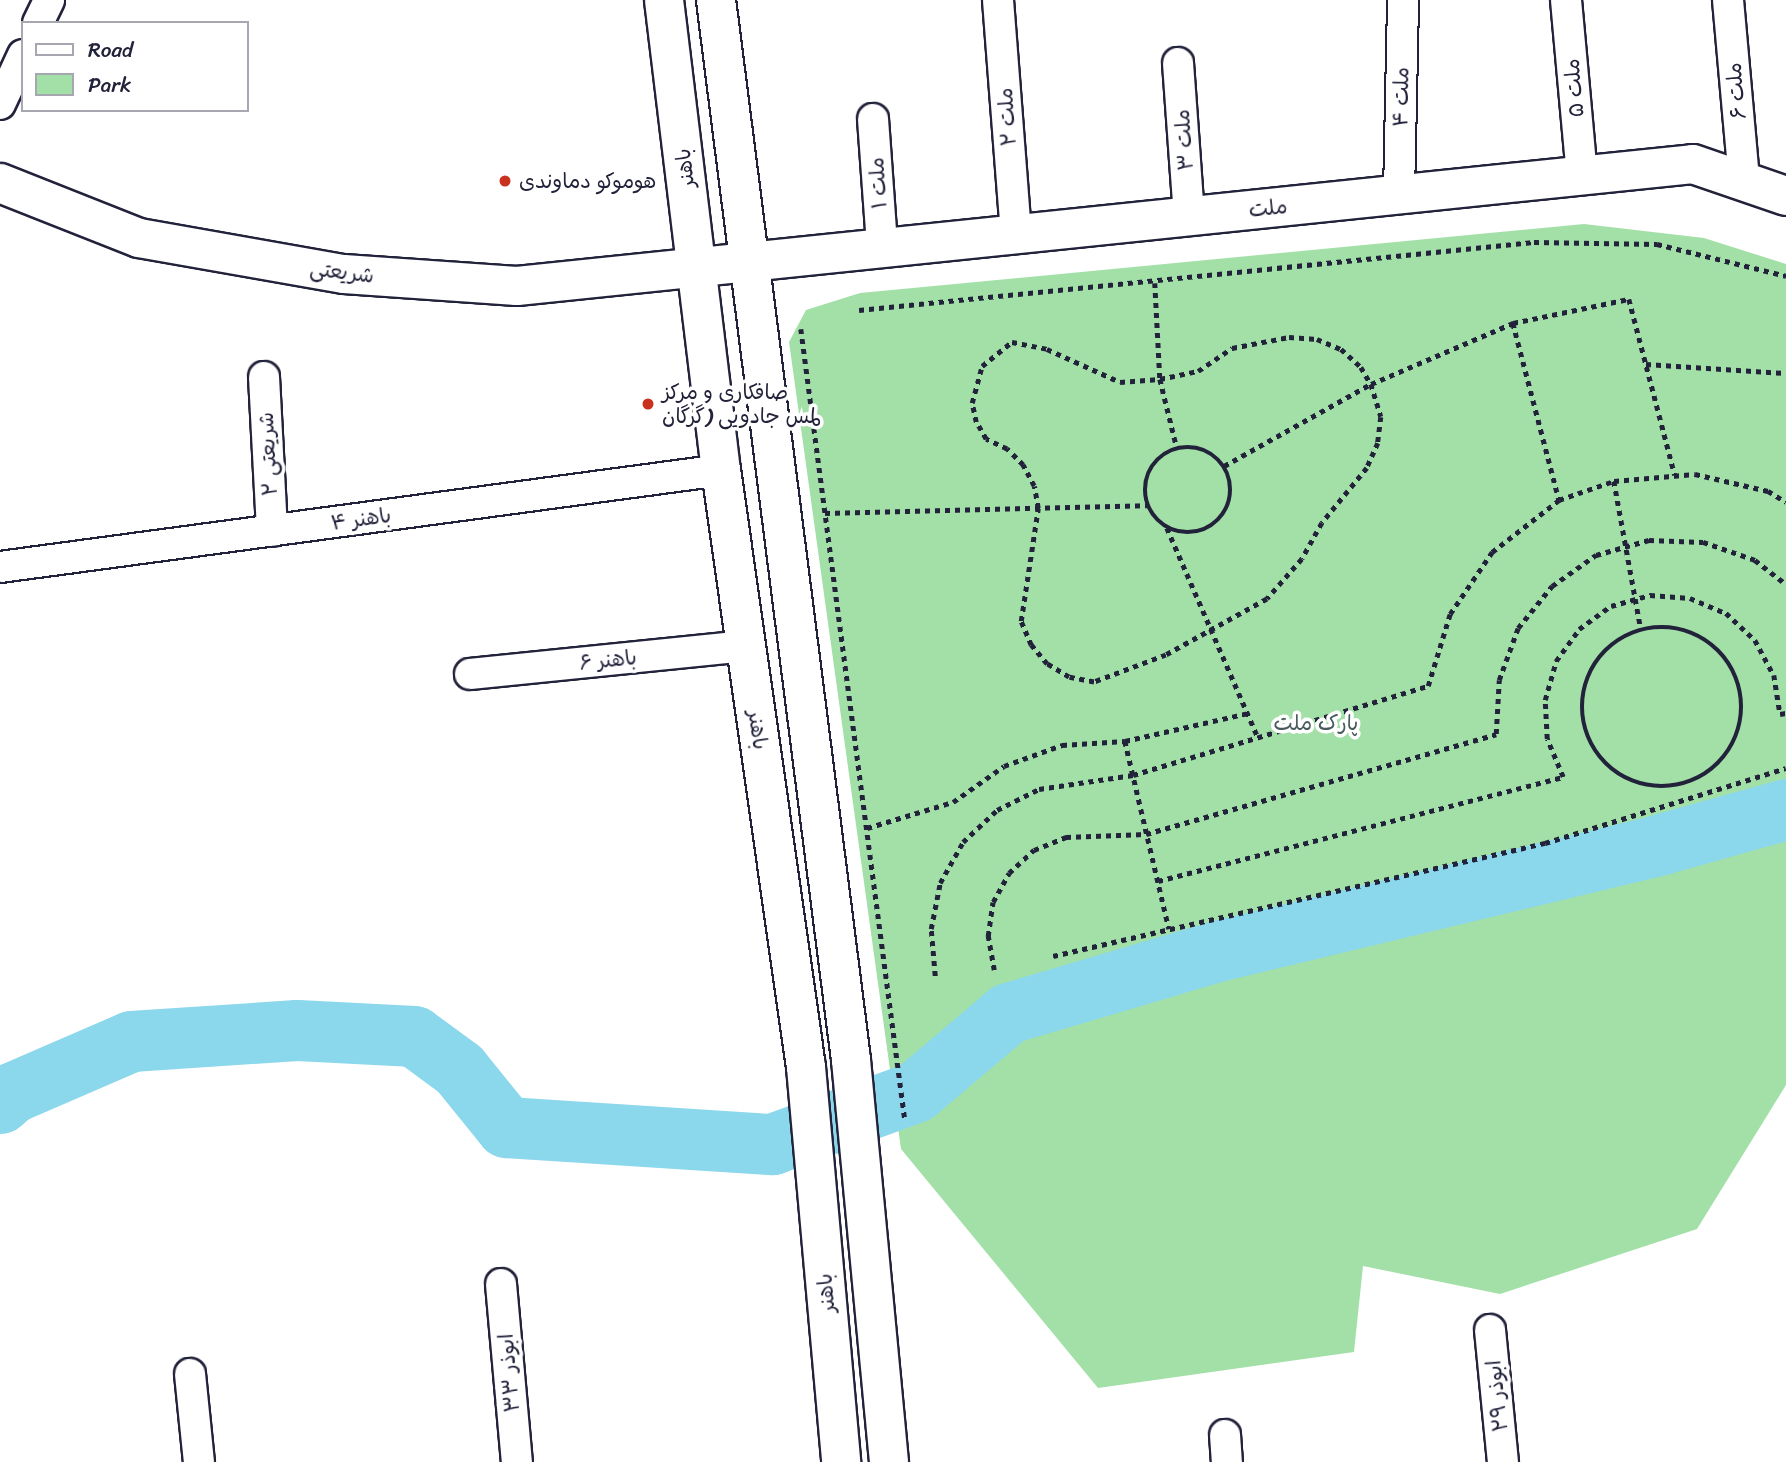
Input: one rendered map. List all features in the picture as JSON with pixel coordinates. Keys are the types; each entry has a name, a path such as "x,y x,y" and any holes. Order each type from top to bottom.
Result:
{"main road":[{"name":"باهنر","path":"664,0 721,471 806,1067 841,1462"},
{"path":"716,0 746,259 851,1060 889,1462"},
{"name":"ملت","path":"746,259 1693,164 1786,196"},
{"name":"شریعتی","path":"0,183 139,238 344,274 517,286 746,259"}],"street":[{"path":"39,21 48,0"},
{"name":"۲ ملت","path":"998,0 1016,234"},
{"name":"۴ ملت","path":"1399,194 1403,0"},
{"name":"۵ ملت","path":"1566,0 1582,175"},
{"name":"۶ ملت","path":"1728,0 1744,181"},
{"path":"0,104 21,59"},
{"name":"۳ ملت","path":"1178,63 1189,216"},
{"name":"ملت ۱","path":"873,119 882,246"},
{"name":"۲ شریعتی","path":"264,377 272,531"},
{"name":"۴ باهنر","path":"0,567 721,471"},
{"name":"۶ باهنر","path":"470,674 747,646"},
{"name":"ابوذر ۳۳","path":"501,1284 517,1462"},
{"name":"ابوذر ۲۹","path":"1490,1330 1503,1462"},
{"path":"190,1374 199,1462"}],"path":[{"path":"859,310 1155,283 1534,242 1657,244 1786,276"},
{"path":"1155,283 1160,379 1177,448"},
{"path":"1224,466 1371,384 1513,323 1629,299 1675,475"},
{"path":"1513,323 1559,499"},
{"path":"801,329 905,1120"},
{"path":"1289,337 1317,339 1341,349 1371,384 1381,417 1378,443 1367,468 1322,523 1302,559 1267,599 1167,655 1094,682 1069,677 1047,664 1031,645 1021,621 1038,508 1034,486 1023,465 1007,449 986,439 976,422 975,384 996,351 1012,342 1047,349 1120,382 1160,379 1198,371 1231,348 1289,337"},
{"path":"1646,364 1786,373"},
{"path":"1167,528 1198,531 1219,519 1230,498 1224,466 1211,453 1195,447 1177,448 1160,456 1149,470 1144,487 1147,505 1167,528 1258,737"},
{"path":"935,976 931,929 940,883 963,842 997,810 1039,789 1133,775 1428,686 1450,614 1492,552 1559,499 1614,481 1696,474 1768,491 1786,502"},
{"path":"1614,481 1641,629"},
{"path":"825,513 1147,505"},
{"path":"994,970 988,936 993,902 1009,873 1034,850 1066,837 1146,834 1496,734 1499,680 1518,628 1552,586 1597,555 1649,540 1703,541 1755,560 1786,584"},
{"path":"1157,881 1563,776 1547,739 1545,700 1556,661 1579,629 1611,606 1650,595 1690,598 1726,613 1755,640 1774,675 1780,714 1786,713"},
{"path":"1673,626 1702,636 1727,657 1741,686 1743,717 1733,747 1712,772 1684,786 1653,788 1622,778 1598,758 1584,729 1582,698 1592,667 1612,643 1641,629 1673,626"},
{"path":"867,828 953,803 1004,766 1062,745 1125,741 1248,713"},
{"path":"1125,741 1169,929"},
{"path":"1053,956 1545,843 1786,768"},
{"path":"1684,786 1688,799"}],"green space":[{"name":"پارک ملت","path":"1584,224 1704,238 1786,264 1786,1085 1697,1229 1500,1294 1363,1266 1354,1352 1098,1388 901,1149 789,342 806,310 860,293"}],"waterway":[{"path":"0,1103 11,1093 131,1041 297,1030 414,1036 459,1069 506,1127 772,1144 915,1092 1008,1013 1217,951 1661,844 1786,809"}],"place":[{"name":"هوموکو دماوندی","path":"505,181"},
{"name":"صافکاری و مرکز لمس جادویی (گرگان","path":"648,404"}]}
